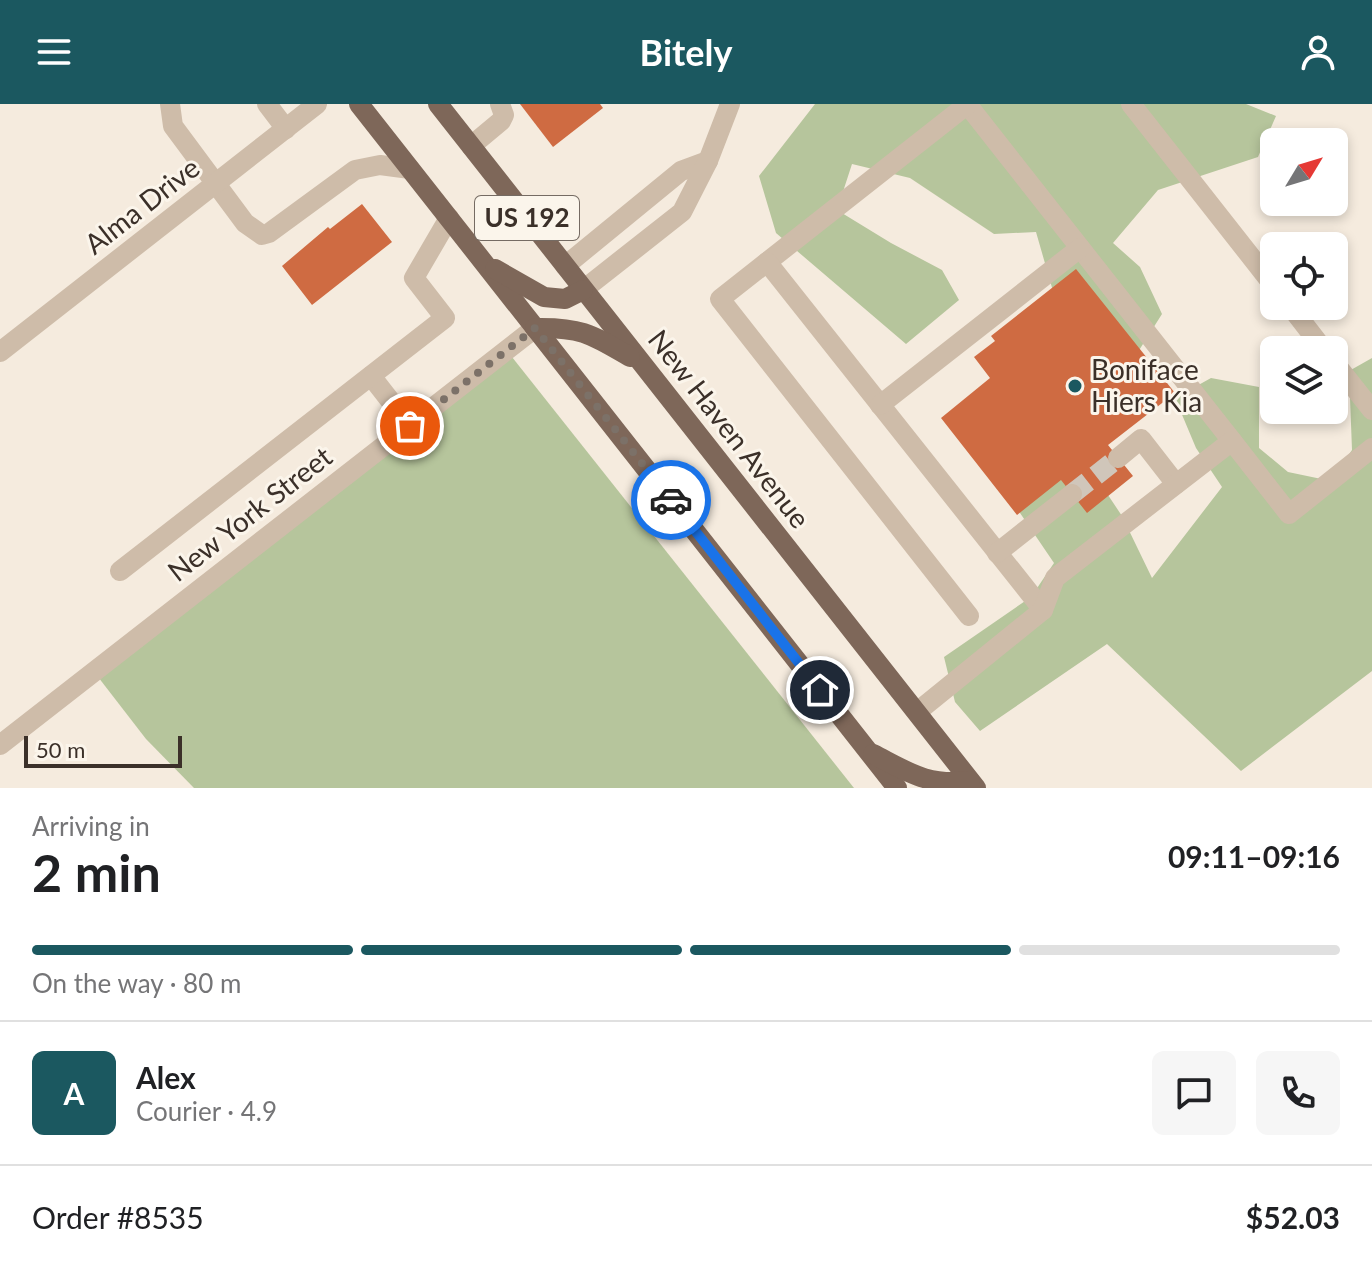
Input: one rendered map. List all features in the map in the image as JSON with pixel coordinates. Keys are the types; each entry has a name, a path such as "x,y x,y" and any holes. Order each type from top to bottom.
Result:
{"main road":[{"name":"US 192","path":"359,104 897,788"},
{"name":"New Haven Avenue","path":"438,104 973,784"},
{"path":"485,263 544,297 565,299 583,290"},
{"path":"535,328 568,327 593,335 640,363"},
{"path":"870,753 923,779 946,784 973,784"}],"street":[{"path":"170,104 173,126 245,223 262,235 355,170 380,165 410,169"},
{"path":"267,104 286,129"},
{"name":"Alma Drive","path":"0,352 317,104"},
{"path":"471,146 501,121 504,115 500,104"},
{"path":"583,290 682,212 708,161 730,104"},
{"path":"969,616 720,299 968,104 1289,514 1372,448"},
{"path":"1131,104 1260,268"},
{"path":"565,266 681,171 708,161"},
{"path":"120,571 445,318 414,278 449,218"},
{"path":"880,405 1080,248"},
{"path":"767,262 1043,610"},
{"path":"1301,320 1313,336"},
{"name":"New York Street","path":"0,745 535,328"},
{"path":"371,376 410,426"},
{"path":"1348,380 1372,410"},
{"path":"1118,458 1141,439 1176,484"},
{"path":"917,712 1043,610 1055,578 1232,441"},
{"path":"997,553 1072,494"}],"green space":[{"path":"815,104 1246,104 1276,116 1271,128 1260,128 1258,157 1158,190 1113,243 1140,267 1162,314 1117,385 1059,312 1036,232 994,234 910,178 852,164 837,210 942,270 959,300 906,344 776,233 759,176"},
{"path":"508,352 854,788 194,788 146,739 95,673"},
{"path":"1372,358 1372,671 1241,771 1107,644 980,731 955,702 944,657 1031,597 1054,563 1018,510 1038,481 1090,468 1122,516 1152,578 1222,487 1196,448 1175,398 1211,378 1259,387 1259,448 1288,472 1331,481 1352,450 1349,371"}],"building":[{"path":"520,104 600,104 603,108 553,147"},
{"path":"362,204 392,242 312,305 282,266 328,227 330,229"},
{"name":"Boniface Hiers Kia","path":"1076,269 1175,393 1108,445 1133,476 1087,513 1061,480 1017,515 941,418 990,378 974,357 995,341 991,336"}],"tunnel":[{"path":"1072,494 1118,458"}],"way so far":[{"path":"410,426 535,328 671,500"}],"place":[{"name":"Boniface Hiers Kia","path":"1075,386"}],"route":[{"path":"671,500 820,690"}]}
